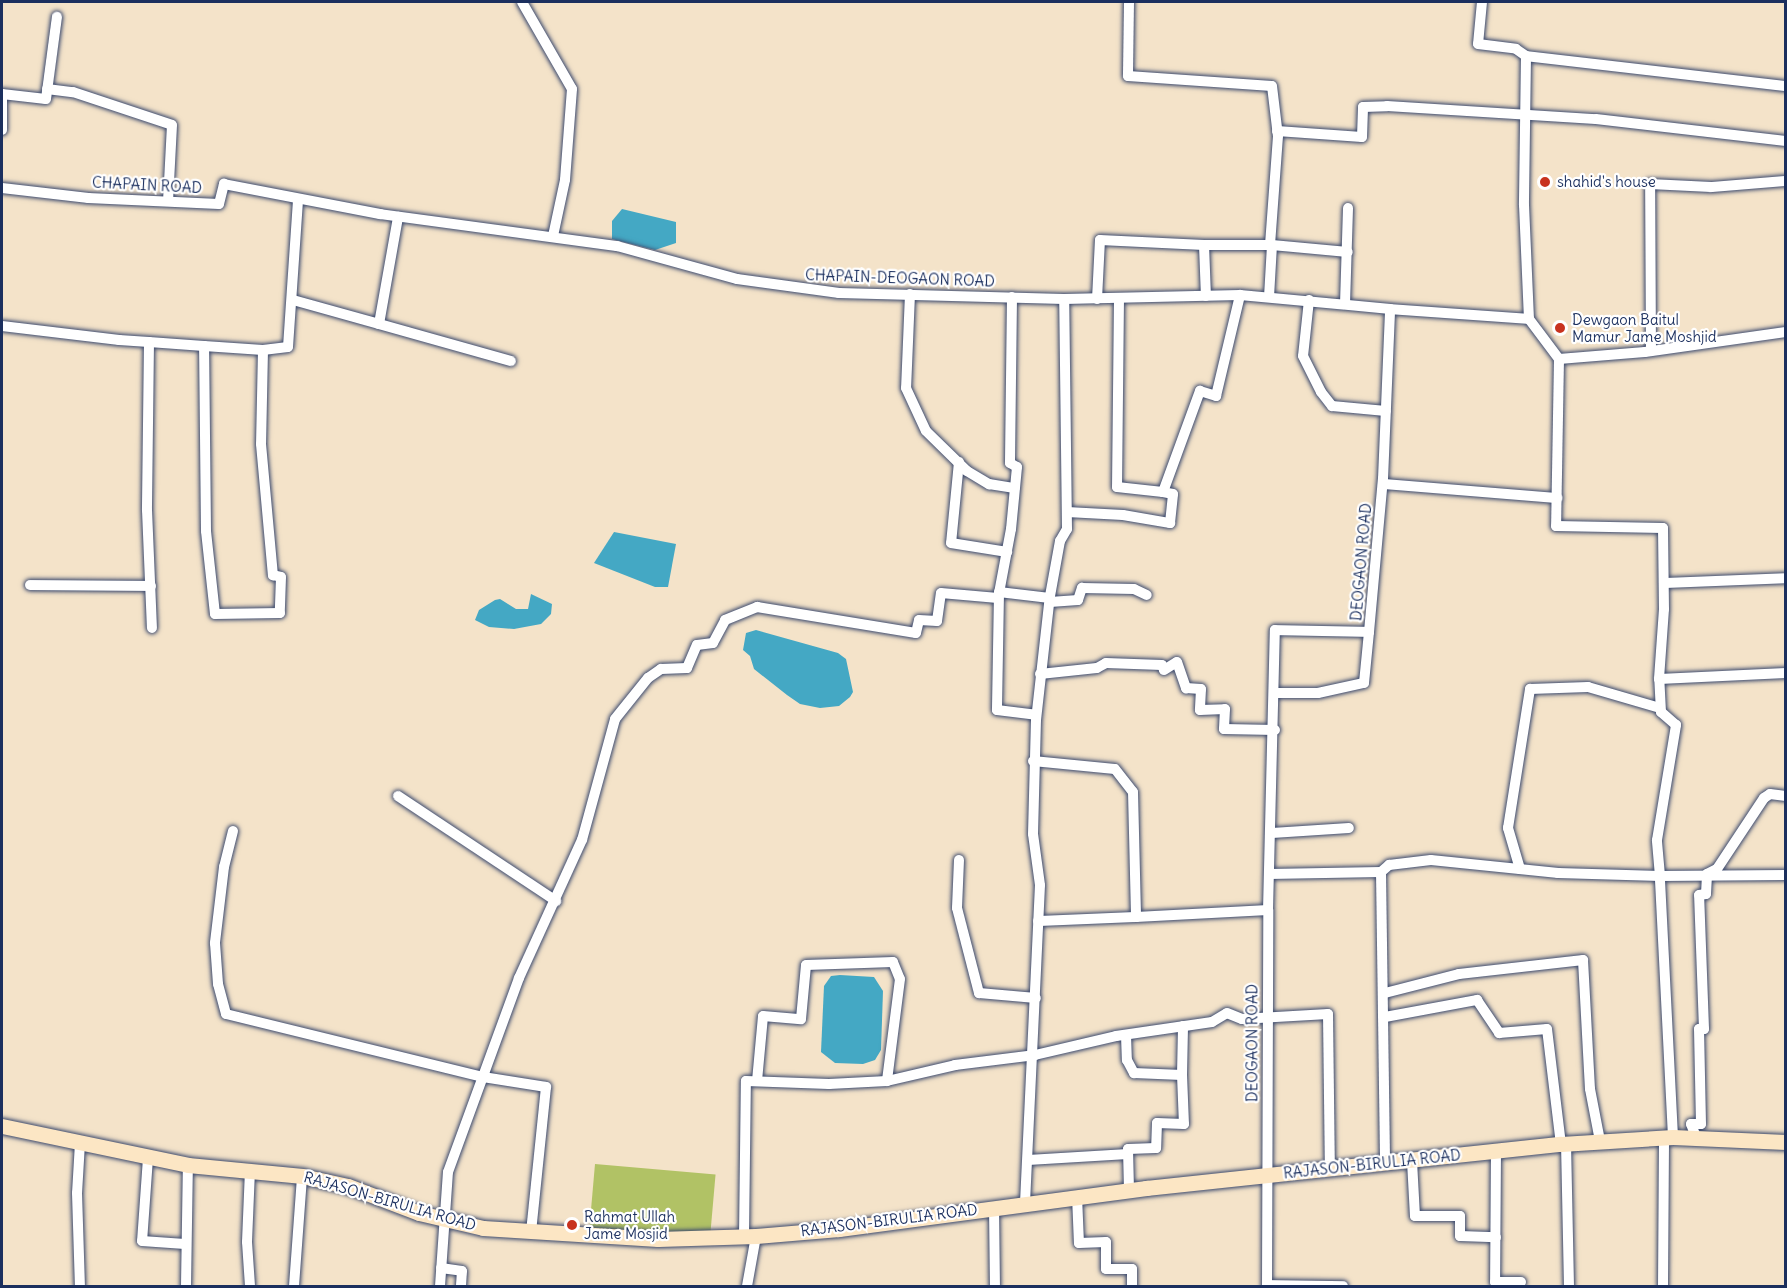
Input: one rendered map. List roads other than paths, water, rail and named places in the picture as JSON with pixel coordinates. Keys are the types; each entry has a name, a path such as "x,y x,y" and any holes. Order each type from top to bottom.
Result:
{"street":[{"path":"522,2 572,89 565,180 553,236"},
{"path":"1129,2 1128,76 1272,86 1277,131 1269,297"},
{"path":"1482,2 1478,44 1516,49 1526,56 1785,86"},
{"path":"2,130 2,94 46,99 57,17"},
{"path":"1526,56 1524,114 1529,319 1559,359 1556,526 1663,528 1664,583 1659,679 1660,708"},
{"path":"47,89 73,92 172,125 168,201"},
{"path":"1277,131 1362,137 1363,107 1524,114 1785,141"},
{"path":"1651,351 1650,184 1712,187 1785,181"},
{"name":"CHAPAIN ROAD","path":"2,188 219,204 224,184 380,214"},
{"path":"2,326 149,342 263,350 288,347 293,300 298,199"},
{"path":"1345,304 1348,208"},
{"name":"CHAPAIN-DEOGAON ROAD","path":"380,214 617,246 790,289 1064,299 1240,295 1390,309"},
{"path":"379,324 398,217"},
{"path":"1097,299 1100,240 1204,245 1271,245 1348,252"},
{"path":"1204,245 1206,296"},
{"path":"910,294 906,388 926,431 958,462 989,484 1015,488"},
{"path":"1163,492 1200,391 1216,396 1240,295"},
{"path":"1012,297 1010,463 1017,467 1007,552 999,595 997,710 1036,715"},
{"path":"1067,513 1124,515 1170,523 1173,494 1117,487 1119,298"},
{"path":"1025,1203 1035,1055 1038,921 1033,761 1042,649 1048,639 1050,600 1060,541 1067,529 1064,299"},
{"path":"293,300 511,361"},
{"path":"1309,300 1304,356 1321,392 1332,406 1386,411"},
{"path":"1390,309 1529,319"},
{"name":"DEOGAON ROAD","path":"1267,1286 1268,910 1276,693 1275,630 1369,632 1383,484 1390,309"},
{"path":"1559,359 1651,351 1785,332"},
{"path":"149,342 152,628"},
{"path":"204,345 206,531 215,614 280,613 281,577 273,575 261,444 263,350"},
{"path":"958,462 951,543 1007,552"},
{"path":"1383,484 1557,498"},
{"path":"1664,583 1785,578"},
{"path":"30,585 151,586"},
{"path":"440,1287 448,1172 523,969 556,901 591,815 615,719 648,678 661,669 687,668 697,645 713,643 725,620 757,607 916,633 919,620 937,621 941,593 1078,600 1082,588 1134,589 1147,595"},
{"path":"1276,693 1318,693 1364,683 1369,632"},
{"path":"1040,674 1097,668 1106,663 1162,665 1164,670 1177,662 1186,688 1201,689 1200,710 1225,709 1224,729 1275,730"},
{"path":"1659,679 1785,673"},
{"path":"1520,869 1508,828 1530,689 1588,687 1660,708 1676,725 1657,840 1669,1137 1663,1287"},
{"path":"1033,761 1115,769 1133,792 1136,917"},
{"path":"1707,874 1717,869 1764,798 1770,794 1785,796"},
{"path":"398,796 556,901"},
{"path":"1272,833 1349,828"},
{"path":"233,831 224,867 215,944 218,984 226,1014 483,1077 546,1087 531,1232"},
{"path":"959,860 957,908 979,993 1036,998"},
{"path":"1269,874 1381,872 1389,865 1431,860 1520,869 1660,876 1785,875"},
{"path":"1381,872 1385,1017 1385,1164"},
{"path":"1696,1137 1691,1124 1701,1124 1699,1029 1704,1029 1699,895 1706,894 1707,874"},
{"path":"1038,921 1268,910"},
{"path":"1384,993 1459,974 1583,960 1590,1089 1600,1141"},
{"path":"757,1081 763,1016 801,1019 806,965 893,962 900,979 887,1080"},
{"path":"1385,1017 1477,1000 1499,1033 1547,1029 1564,1143 1569,1287"},
{"path":"747,1287 750,1236 746,1081 829,1084 887,1080 955,1065 1035,1055 1126,1035 1212,1022 1227,1013 1242,1019 1328,1014 1330,1170"},
{"path":"1129,1190 1128,1149 1156,1148 1157,1123 1184,1124 1183,1026"},
{"path":"1126,1035 1127,1060 1134,1073 1182,1075"},
{"name":"RAJASON-BIRULIA ROAD","path":"2,1126 188,1165 302,1176 348,1186 419,1213 483,1228 658,1239 750,1236 1129,1190 1564,1143 1669,1137 1785,1142"},
{"path":"80,1143 77,1193 81,1287"},
{"path":"1496,1151 1495,1282 1521,1282"},
{"path":"1029,1160 1128,1154"},
{"path":"148,1158 142,1241 185,1244"},
{"path":"1412,1161 1415,1216 1460,1216 1460,1236 1496,1237"},
{"path":"186,1287 188,1165"},
{"path":"250,1170 247,1242 250,1287"},
{"path":"294,1287 302,1176"},
{"path":"1077,1196 1079,1243 1106,1242 1106,1269 1132,1269 1132,1287"},
{"path":"994,1207 995,1287"},
{"path":"441,1268 462,1271 461,1287"},
{"path":"1267,1286 1343,1286"}],"water":[{"path":"622,209 676,222 676,243 655,250 612,239 612,221"},
{"path":"614,532 676,544 668,587 655,587 594,563"},
{"path":"531,594 552,604 551,614 541,624 514,629 489,627 475,620 479,610 495,600 500,599 516,609 528,609"},
{"path":"756,630 838,653 846,659 853,692 850,697 839,706 820,708 800,704 787,695 754,669 750,656 743,650 746,633"},
{"path":"831,976 874,977 883,991 881,1050 875,1060 863,1064 835,1063 821,1052 824,986"}],"place":[{"name":"shahid's house","path":"1545,182"},
{"name":"Dewgaon Baitul Mamur Jame Moshjid","path":"1560,328"},
{"name":"Rahmat Ullah Jame Mosjid","path":"572,1225"}]}
